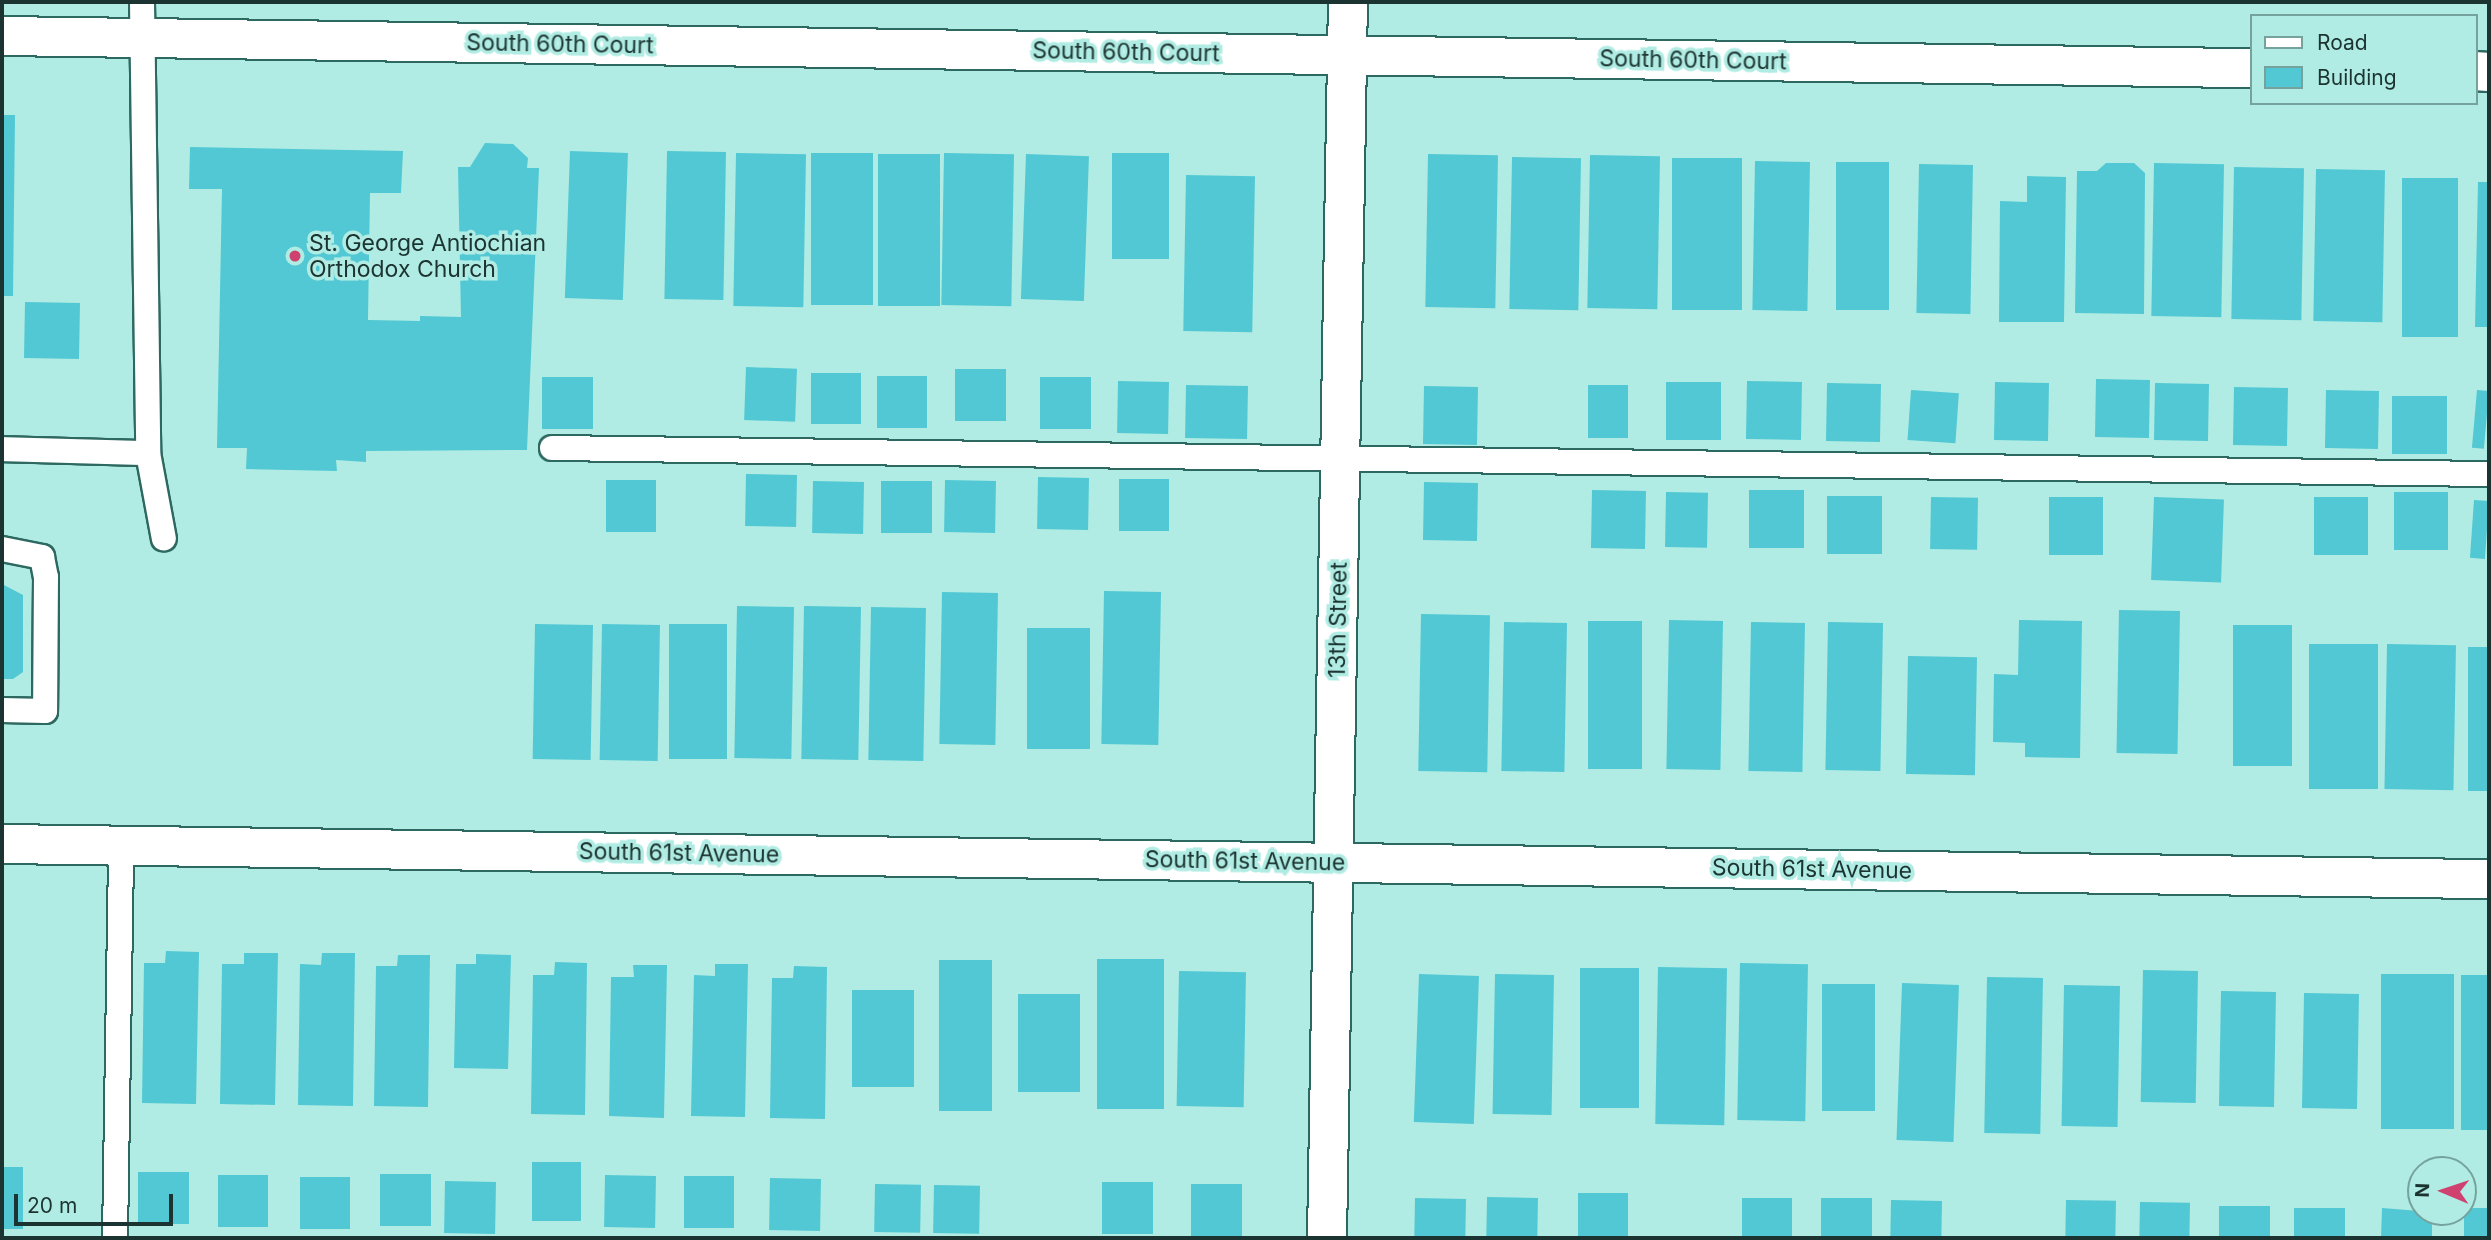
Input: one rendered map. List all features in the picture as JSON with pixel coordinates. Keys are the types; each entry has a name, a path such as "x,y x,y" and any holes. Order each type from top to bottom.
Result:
{"street":[{"name":"13th Street","path":"1328,1238 1348,2"},
{"name":"South 60th Court","path":"2,36 142,20 1346,55 2250,68"},
{"name":"South 61st Avenue","path":"2,844 2489,879"}],"lane":[{"path":"142,20 148,453 164,538"},
{"path":"552,448 2489,474"},
{"path":"2,449 148,453"},
{"path":"2,549 42,557 46,591 45,711 2,710"},
{"path":"115,1238 121,845"}],"building":[{"path":"2,115 15,115 13,296 2,296"},
{"name":"St. George Antiochian Orthodox Church","path":"485,143 513,144 528,158 527,168 539,168 527,450 366,451 366,462 336,460 337,471 246,469 247,448 217,448 222,189 189,189 190,147 403,151 401,193 370,193 368,320 420,321 420,316 461,317 458,167 470,167"},
{"path":"570,151 628,153 623,300 565,298"},
{"path":"667,151 726,152 723,300 664,299"},
{"path":"736,153 806,154 803,307 733,306"},
{"path":"811,153 873,153 873,305 811,305"},
{"path":"944,153 1014,154 1011,306 941,305"},
{"path":"1112,153 1169,153 1169,259 1112,259"},
{"path":"878,154 940,154 940,306 878,306"},
{"path":"1026,154 1089,156 1084,301 1021,299"},
{"path":"1428,154 1498,155 1495,308 1425,307"},
{"path":"1590,155 1660,156 1657,309 1587,308"},
{"path":"1512,157 1581,158 1578,310 1509,309"},
{"path":"1672,158 1742,158 1742,310 1672,310"},
{"path":"1755,161 1810,162 1807,311 1752,310"},
{"path":"1836,162 1889,162 1889,310 1836,310"},
{"path":"2106,163 2134,163 2145,173 2144,314 2075,313 2077,171 2097,171"},
{"path":"2154,163 2224,164 2221,317 2151,316"},
{"path":"1919,164 1973,165 1970,314 1916,313"},
{"path":"2234,167 2304,168 2301,320 2231,319"},
{"path":"2316,169 2385,170 2382,322 2313,321"},
{"path":"1186,175 1255,176 1252,332 1183,331"},
{"path":"2027,176 2066,177 2064,322 1999,322 2000,201 2027,202"},
{"path":"2402,178 2458,178 2458,337 2402,337"},
{"path":"2478,182 2489,182 2489,327 2475,327"},
{"path":"25,302 80,303 79,359 24,358"},
{"path":"746,367 797,369 795,422 744,420"},
{"path":"955,369 1006,369 1006,421 955,421"},
{"path":"811,373 861,373 861,424 811,424"},
{"path":"877,376 927,376 927,428 877,428"},
{"path":"542,377 593,377 593,429 542,429"},
{"path":"1040,377 1091,377 1091,429 1040,429"},
{"path":"2096,379 2150,380 2149,438 2095,437"},
{"path":"1118,381 1169,382 1168,434 1117,433"},
{"path":"1747,381 1802,382 1801,440 1746,439"},
{"path":"1666,382 1721,382 1721,440 1666,440"},
{"path":"1995,382 2049,383 2048,441 1994,440"},
{"path":"1827,383 1881,384 1880,442 1826,441"},
{"path":"2155,383 2209,384 2208,441 2154,440"},
{"path":"1186,385 1248,386 1247,439 1185,438"},
{"path":"1588,385 1628,385 1628,438 1588,438"},
{"path":"1424,386 1478,387 1477,445 1423,444"},
{"path":"2234,387 2288,388 2287,446 2233,445"},
{"path":"1911,390 1959,393 1955,443 1908,440"},
{"path":"2326,390 2379,391 2378,449 2325,448"},
{"path":"2477,390 2489,391 2484,449 2472,448"},
{"path":"2392,396 2447,396 2447,454 2392,454"},
{"path":"746,474 797,475 796,527 745,526"},
{"path":"1038,477 1089,478 1088,530 1037,529"},
{"path":"1119,479 1169,479 1169,531 1119,531"},
{"path":"606,480 656,480 656,532 606,532"},
{"path":"945,480 996,481 995,533 944,532"},
{"path":"813,481 864,482 863,534 812,533"},
{"path":"881,481 932,481 932,533 881,533"},
{"path":"1424,482 1478,483 1477,541 1423,540"},
{"path":"1592,490 1646,491 1645,549 1591,548"},
{"path":"1749,490 1804,490 1804,548 1749,548"},
{"path":"1666,492 1708,493 1707,548 1665,547"},
{"path":"2394,492 2448,492 2448,550 2394,550"},
{"path":"1827,496 1882,496 1882,554 1827,554"},
{"path":"1931,497 1978,498 1977,550 1930,549"},
{"path":"2049,497 2103,497 2103,555 2049,555"},
{"path":"2154,497 2224,499 2221,582 2151,580"},
{"path":"2314,497 2368,497 2368,555 2314,555"},
{"path":"2474,500 2489,501 2485,559 2470,558"},
{"path":"2,584 23,595 23,672 13,679 2,679"},
{"path":"1104,591 1161,592 1158,745 1101,744"},
{"path":"942,592 998,593 995,745 939,744"},
{"path":"737,606 794,607 791,759 734,758"},
{"path":"804,606 861,607 858,760 801,759"},
{"path":"871,607 926,608 923,761 868,760"},
{"path":"2119,610 2180,611 2177,754 2117,753"},
{"path":"1421,614 1490,615 1487,772 1418,771"},
{"path":"1669,620 1723,621 1720,770 1666,769"},
{"path":"2019,620 2082,621 2080,758 2025,757 2025,743 1993,742 1994,674 2018,675"},
{"path":"1588,621 1642,621 1642,769 1588,769"},
{"path":"1504,622 1567,623 1564,772 1501,771"},
{"path":"1751,622 1805,623 1802,772 1748,771"},
{"path":"1828,622 1883,623 1880,771 1825,770"},
{"path":"535,624 593,625 591,760 533,759"},
{"path":"602,624 660,625 658,761 600,760"},
{"path":"669,624 727,624 727,759 669,759"},
{"path":"2233,625 2292,625 2292,766 2233,766"},
{"path":"1027,628 1090,628 1090,749 1027,749"},
{"path":"2309,644 2378,644 2378,789 2309,789"},
{"path":"2387,644 2456,645 2453,790 2384,789"},
{"path":"2468,647 2489,647 2489,791 2468,791"},
{"path":"1908,656 1977,657 1975,775 1906,774"},
{"path":"166,951 199,952 196,1104 142,1103 144,963 165,963"},
{"path":"244,953 278,953 275,1105 220,1104 222,964 244,964"},
{"path":"322,953 355,953 353,1106 298,1105 300,964 321,965"},
{"path":"476,954 511,955 508,1069 454,1068 456,964 476,964"},
{"path":"398,955 430,955 428,1107 374,1106 376,966 397,966"},
{"path":"1097,959 1164,959 1164,1109 1097,1109"},
{"path":"939,960 992,960 992,1111 939,1111"},
{"path":"555,962 587,963 585,1115 531,1114 533,975 554,975"},
{"path":"1740,963 1808,964 1805,1121 1737,1120"},
{"path":"715,964 748,964 745,1117 691,1116 694,975 715,976"},
{"path":"633,965 667,965 664,1118 609,1116 611,977 634,977"},
{"path":"794,966 827,967 825,1119 770,1118 772,978 793,978"},
{"path":"1658,967 1727,968 1724,1125 1655,1124"},
{"path":"1580,968 1639,968 1639,1108 1580,1108"},
{"path":"2143,970 2198,971 2196,1103 2141,1102"},
{"path":"1179,971 1246,972 1244,1107 1177,1106"},
{"path":"1419,974 1479,976 1474,1124 1414,1122"},
{"path":"1495,974 1554,975 1552,1115 1493,1114"},
{"path":"2381,974 2454,974 2454,1129 2381,1129"},
{"path":"2461,975 2489,975 2489,1130 2461,1130"},
{"path":"1987,977 2043,978 2040,1134 1984,1133"},
{"path":"1902,983 1959,985 1953,1142 1897,1140"},
{"path":"1822,984 1875,984 1875,1111 1822,1111"},
{"path":"2064,985 2120,986 2118,1127 2062,1126"},
{"path":"852,990 914,990 914,1087 852,1087"},
{"path":"2221,991 2276,992 2274,1107 2219,1106"},
{"path":"2304,993 2359,994 2357,1109 2302,1108"},
{"path":"1018,994 1080,994 1080,1092 1018,1092"},
{"path":"532,1162 581,1162 581,1221 532,1221"},
{"path":"2,1167 23,1167 23,1229 2,1229"},
{"path":"138,1172 189,1172 189,1224 138,1224"},
{"path":"380,1174 431,1174 431,1226 380,1226"},
{"path":"218,1175 268,1175 268,1227 218,1227"},
{"path":"605,1175 656,1176 655,1228 604,1227"},
{"path":"684,1176 734,1176 734,1228 684,1228"},
{"path":"300,1177 350,1177 350,1229 300,1229"},
{"path":"770,1178 821,1179 820,1231 769,1230"},
{"path":"445,1181 496,1182 495,1234 444,1233"},
{"path":"1102,1182 1153,1182 1153,1234 1102,1234"},
{"path":"875,1184 921,1185 920,1233 874,1232"},
{"path":"1191,1184 1242,1184 1242,1236 1191,1236"},
{"path":"934,1185 980,1186 979,1234 933,1233"},
{"path":"1578,1193 1628,1193 1628,1238 1578,1238"},
{"path":"1487,1197 1538,1198 1537,1238 1486,1238"},
{"path":"1415,1198 1466,1199 1465,1238 1414,1238"},
{"path":"1742,1198 1792,1198 1792,1238 1742,1238"},
{"path":"1821,1198 1872,1198 1872,1238 1821,1238"},
{"path":"1891,1200 1942,1201 1941,1238 1890,1238"},
{"path":"2066,1200 2116,1201 2115,1238 2065,1238"},
{"path":"2140,1202 2190,1203 2189,1238 2139,1238"},
{"path":"2219,1206 2270,1206 2270,1238 2219,1238"},
{"path":"2294,1208 2345,1208 2345,1238 2294,1238"},
{"path":"2382,1208 2407,1210 2407,1226 2432,1226 2432,1238 2381,1238"},
{"path":"2477,1208 2489,1208 2489,1238 2464,1238 2464,1226 2477,1226"}],"place":[{"name":"St. George Antiochian Orthodox Church","path":"295,256"}]}
